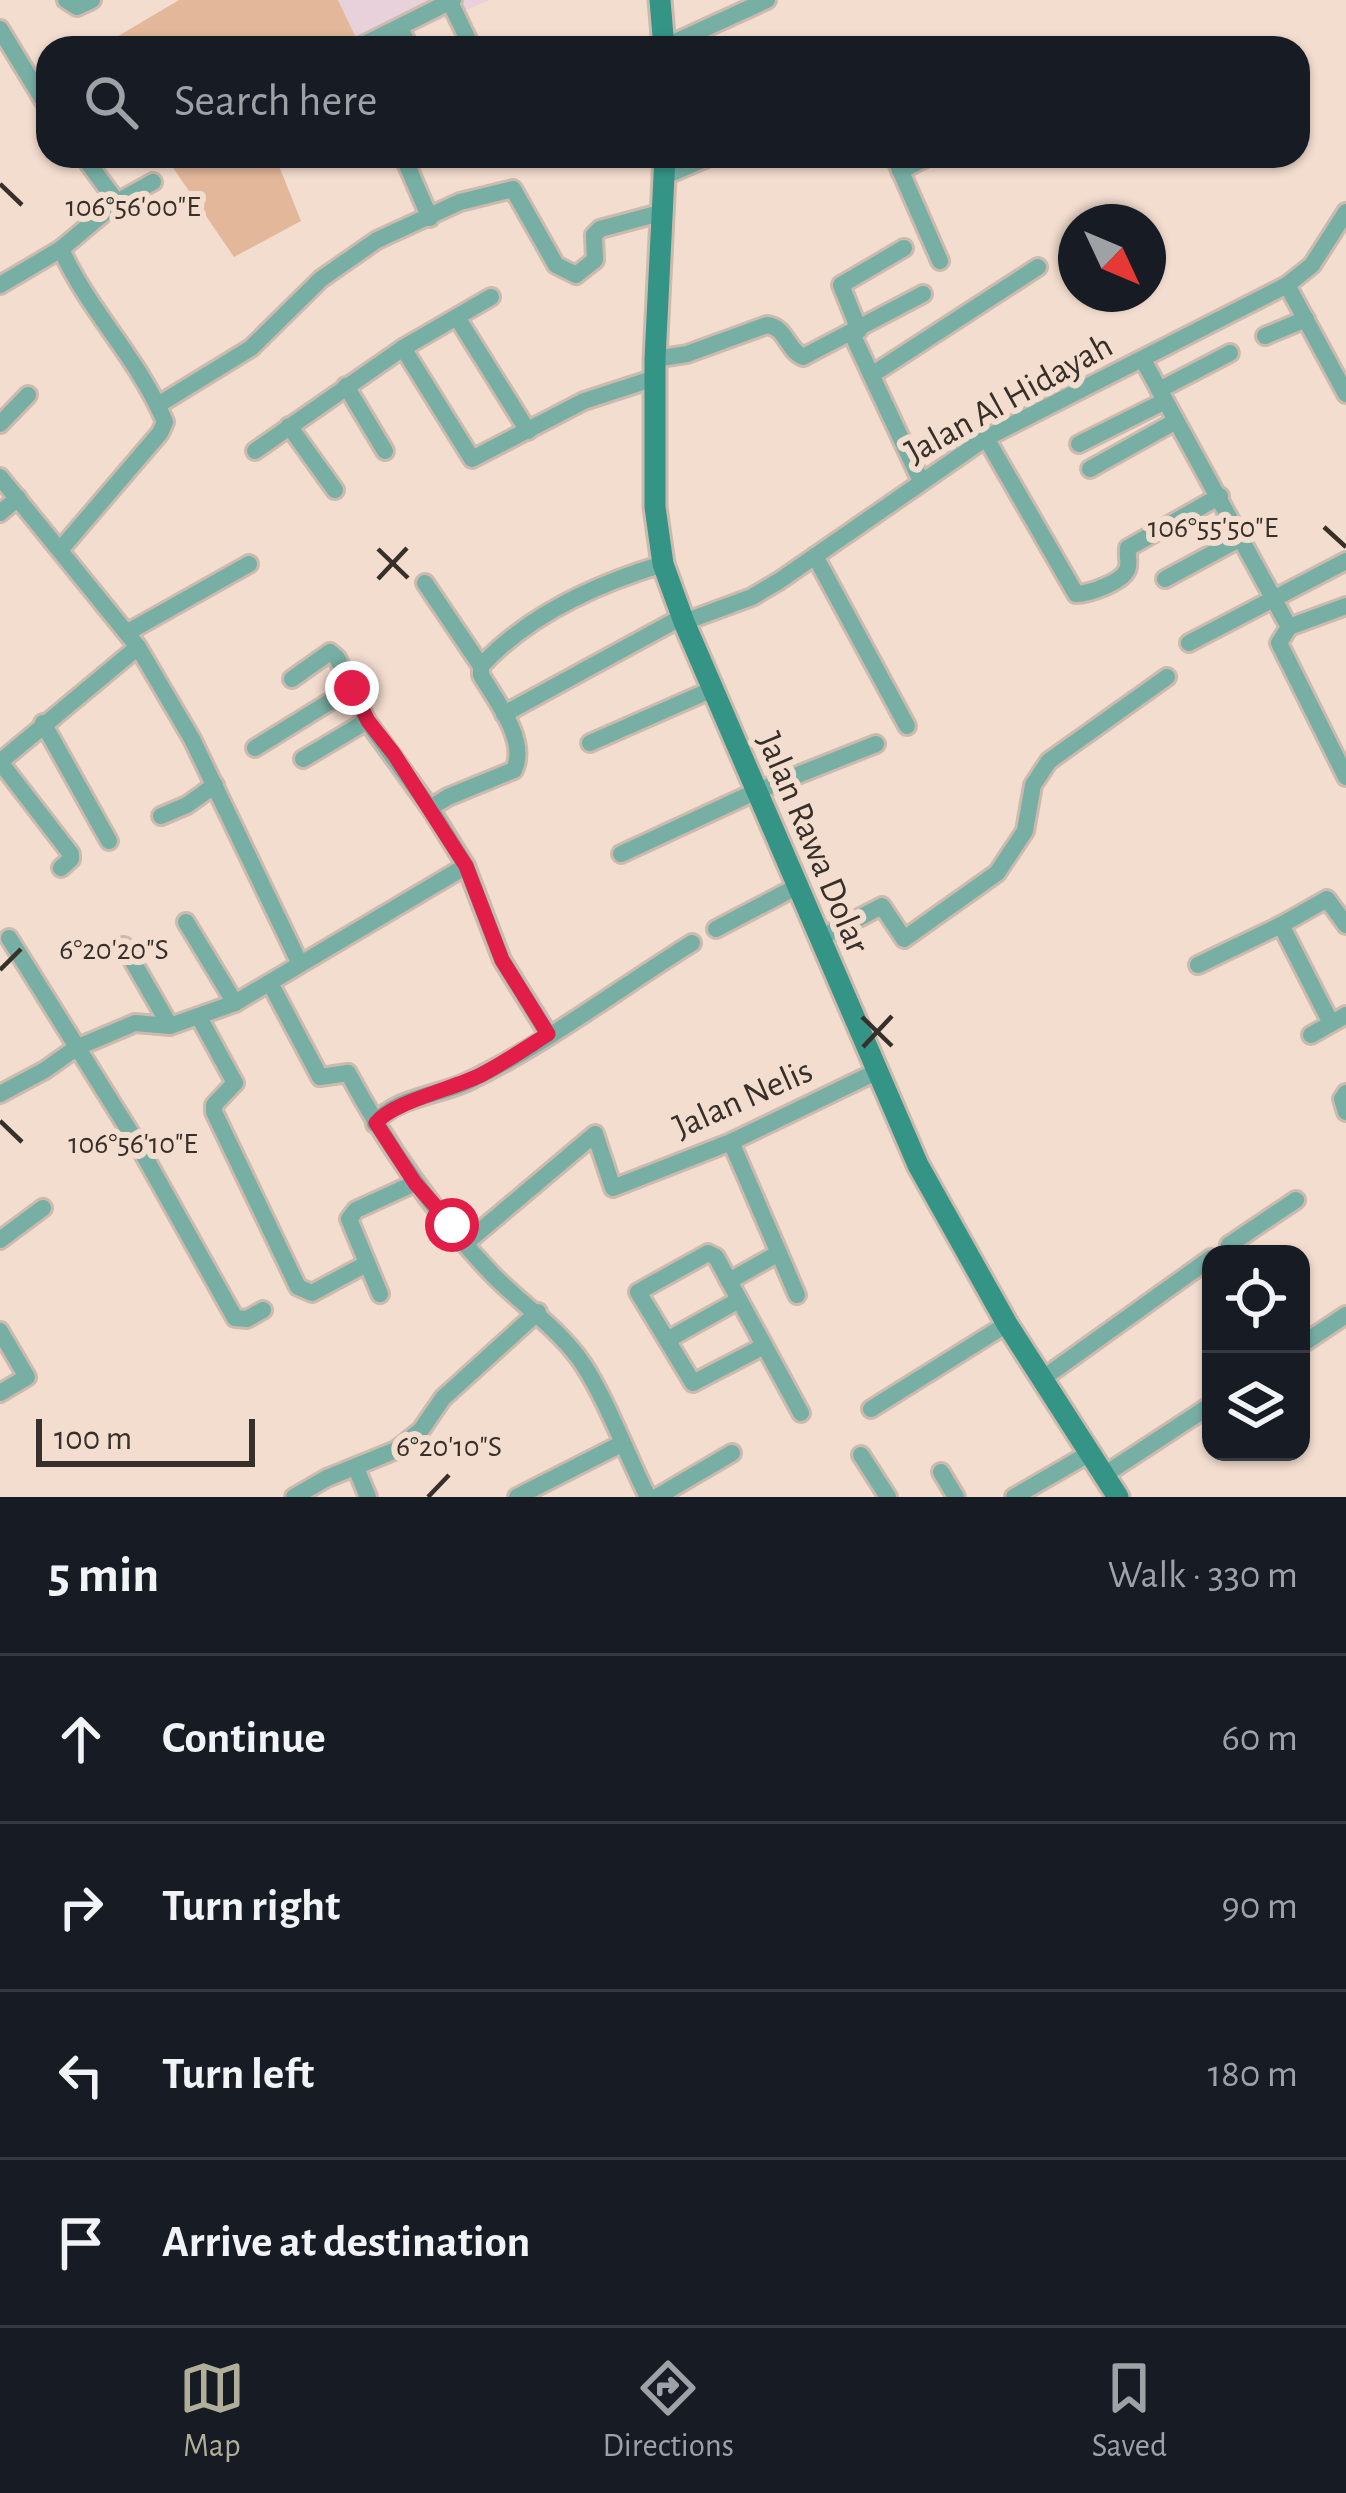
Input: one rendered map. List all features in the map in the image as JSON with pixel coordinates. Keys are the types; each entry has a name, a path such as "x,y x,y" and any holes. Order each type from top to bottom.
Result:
{"street":[{"path":"66,0 77,7 92,0"},
{"path":"383,36 450,0 466,36"},
{"path":"660,0 663,36"},
{"path":"690,36 766,0"},
{"path":"400,28 404,36"},
{"path":"0,29 36,88"},
{"path":"92,168 116,202"},
{"path":"408,168 430,218"},
{"name":"Jalan Rawa Dolar","path":"664,168 655,368 655,507 663,564 918,1165 1007,1324 1118,1497"},
{"path":"899,168 940,261"},
{"path":"0,285 61,249 116,202 153,182"},
{"path":"158,405 251,348 321,279 377,240 460,202 513,189 556,266 576,275 595,260 594,235 600,229 661,213"},
{"name":"Jalan Al Hidayah","path":"504,714 684,620 752,597 986,438 1287,284 1312,265 1346,212"},
{"path":"904,248 841,285 873,374 921,481"},
{"path":"60,550 160,434 165,422 61,249"},
{"path":"873,374 1038,267"},
{"path":"1287,284 1346,394"},
{"path":"403,348 470,458 655,368 767,325 780,330 803,357 923,294"},
{"path":"255,452 403,348 491,297"},
{"path":"458,319 528,431"},
{"path":"1265,335 1306,319"},
{"path":"1079,444 1230,353"},
{"path":"1143,360 1276,597 1288,627"},
{"path":"346,386 385,451"},
{"path":"0,424 28,395"},
{"path":"1090,469 1175,421"},
{"path":"289,425 335,490"},
{"path":"986,438 1076,594 1089,594 1125,573 1125,552 1132,546 1220,496"},
{"path":"0,477 133,640 215,785 300,964"},
{"path":"0,513 18,498"},
{"path":"1165,579 1241,538"},
{"path":"815,556 907,726"},
{"path":"1189,643 1346,561"},
{"path":"61,868 71,854 0,762 133,640 249,564"},
{"path":"481,666 499,646 566,602 614,578 663,564"},
{"path":"425,583 481,666 481,675 520,754 517,766 430,808"},
{"path":"1346,606 1288,627 1279,643 1346,777"},
{"path":"292,679 330,652 337,658 368,721 466,866 502,960 548,1034"},
{"path":"820,938 882,907 904,939 997,872 1024,831 1039,772 1167,677"},
{"path":"255,748 352,688"},
{"path":"590,742 713,689"},
{"path":"303,759 368,721"},
{"path":"43,723 109,841"},
{"path":"620,854 757,791 876,744"},
{"path":"161,816 215,785"},
{"path":"0,1094 76,1048 135,1023 170,1026 236,1003 466,866"},
{"path":"716,929 798,886"},
{"path":"1198,965 1327,899 1346,926"},
{"path":"185,922 236,1003"},
{"path":"1281,925 1338,1019 1311,1035"},
{"path":"9,938 137,1143 235,1318 248,1319 263,1310"},
{"path":"375,1124 384,1113 404,1103 442,1094 486,1072 692,943"},
{"path":"124,946 170,1026"},
{"path":"270,982 320,1077 348,1073 415,1183 508,1290 538,1312 580,1360 648,1497"},
{"path":"200,1018 235,1083 214,1105 214,1112 298,1287 313,1293 366,1264"},
{"name":"Jalan Nelis","path":"467,1243 595,1134 613,1188 730,1142 878,1071"},
{"path":"1346,1094 1342,1100 1346,1112"},
{"path":"730,1142 796,1295"},
{"path":"380,1294 349,1226 350,1216 415,1183"},
{"path":"1234,1245 1296,1200"},
{"path":"0,1240 43,1208"},
{"path":"764,1346 696,1383 689,1379 638,1292 708,1252 716,1257 801,1413"},
{"path":"729,1281 779,1253"},
{"path":"1042,1379 1202,1268"},
{"path":"667,1340 739,1300"},
{"path":"298,1496 328,1478 397,1450 421,1430 443,1399 538,1312"},
{"path":"1310,1338 1346,1315"},
{"path":"871,1409 1007,1324"},
{"path":"0,1331 27,1377 0,1394"},
{"path":"1105,1475 1202,1411"},
{"path":"517,1497 621,1444"},
{"path":"657,1497 732,1453"},
{"path":"1014,1497 1090,1453"},
{"path":"861,1455 888,1497"},
{"path":"356,1468 368,1497"},
{"path":"941,1472 956,1497"}],"shaded area":[{"path":"179,0 338,0 355,36 118,36"},
{"path":"338,0 490,0 402,36 355,36"},
{"path":"173,168 280,168 301,221 234,257"}],"route":[{"path":"352,688 368,721 466,866 502,960 548,1034 486,1072 442,1094 404,1103 376,1123 415,1183 452,1225"}]}
